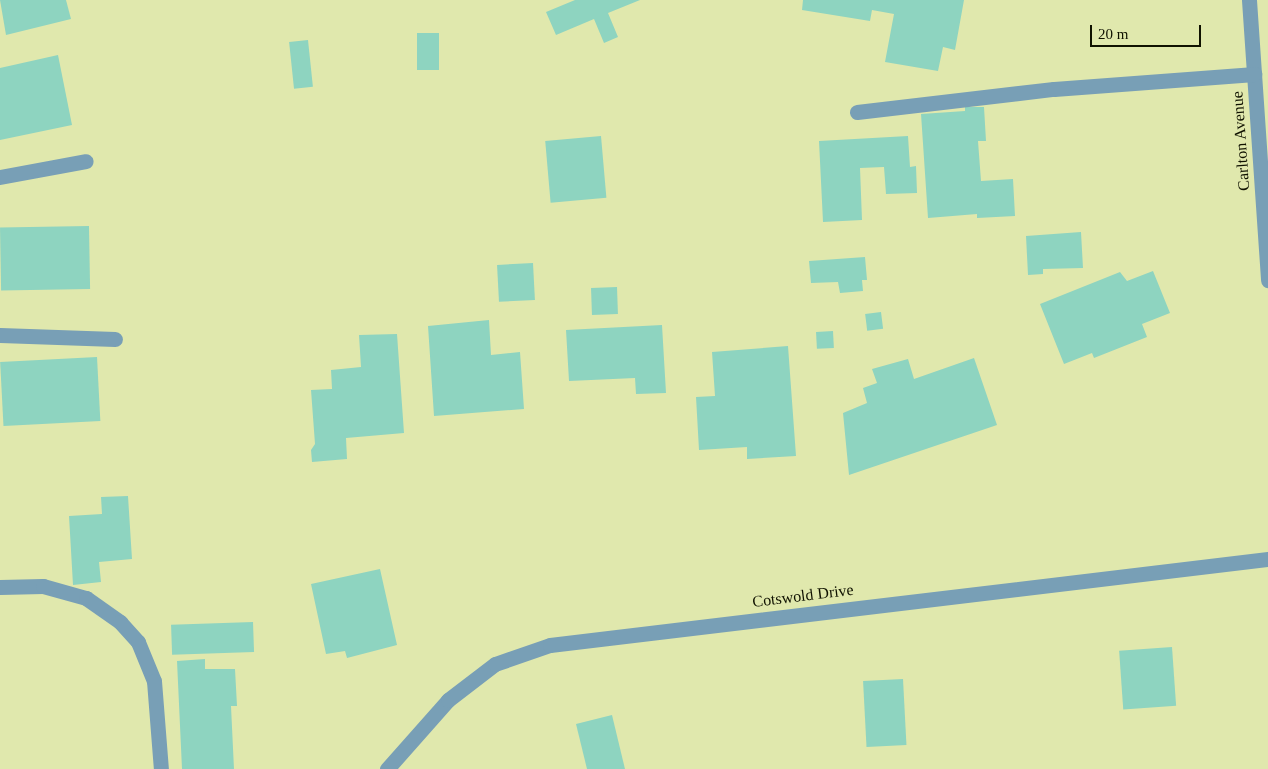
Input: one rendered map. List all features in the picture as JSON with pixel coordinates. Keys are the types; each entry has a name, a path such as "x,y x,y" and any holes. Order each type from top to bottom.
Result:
{"street":[{"name":"Carlton Avenue","path":"1250,0 1268,280"},
{"path":"857,112 1054,89 1254,74"},
{"path":"0,177 86,161"},
{"path":"0,335 115,339"},
{"name":"Cotswold Drive","path":"387,769 428,720 471,682 495,664 550,646 1268,559"},
{"path":"0,587 43,586 86,598 120,622 138,642 154,681 162,769"}],"building":[{"path":"0,0 66,0 71,19 6,35"},
{"path":"575,0 640,0 608,13 618,37 604,43 594,19 556,35 546,12"},
{"path":"803,0 964,0 955,50 943,47 938,71 885,62 894,14 872,10 870,21 802,10"},
{"path":"417,33 439,33 439,70 417,70"},
{"path":"308,40 313,87 294,89 289,42"},
{"path":"58,55 72,125 0,140 0,68"},
{"path":"965,107 984,107 986,141 978,141 981,181 1013,179 1015,216 977,218 977,214 928,218 921,114 965,111"},
{"path":"601,136 606,198 551,203 545,141"},
{"path":"908,136 910,167 916,166 917,193 886,194 884,167 860,168 862,220 823,222 819,141"},
{"path":"89,226 90,289 1,291 0,228"},
{"path":"1081,232 1083,268 1043,269 1043,274 1028,275 1026,236"},
{"path":"865,257 867,280 862,280 863,291 840,293 838,282 811,283 809,261"},
{"path":"533,263 535,300 499,302 497,265"},
{"path":"1153,271 1170,313 1142,324 1147,337 1094,358 1092,353 1064,364 1040,304 1120,272 1127,281"},
{"path":"617,287 618,314 592,315 591,288"},
{"path":"881,312 883,329 867,331 865,314"},
{"path":"489,320 491,355 520,352 524,409 434,416 428,326"},
{"path":"662,325 666,393 636,394 635,378 569,381 566,330"},
{"path":"833,331 834,348 817,349 816,332"},
{"path":"397,334 404,433 346,438 347,459 312,462 311,450 315,444 311,390 332,389 331,370 361,367 359,335"},
{"path":"788,346 796,456 747,459 747,447 699,450 696,397 715,396 712,352"},
{"path":"97,357 100,421 3,426 0,362"},
{"path":"974,358 997,425 849,475 843,413 867,403 863,388 877,383 872,369 908,359 914,379"},
{"path":"128,496 132,559 99,562 101,582 73,585 69,516 102,514 101,497"},
{"path":"380,569 397,645 347,658 345,651 326,654 311,584"},
{"path":"253,622 254,652 172,655 171,625"},
{"path":"1172,647 1176,706 1123,710 1119,651"},
{"path":"205,659 205,669 235,669 237,706 231,706 234,769 182,769 177,661"},
{"path":"903,679 906,745 867,747 863,681"},
{"path":"612,715 625,769 587,769 576,724"}]}
